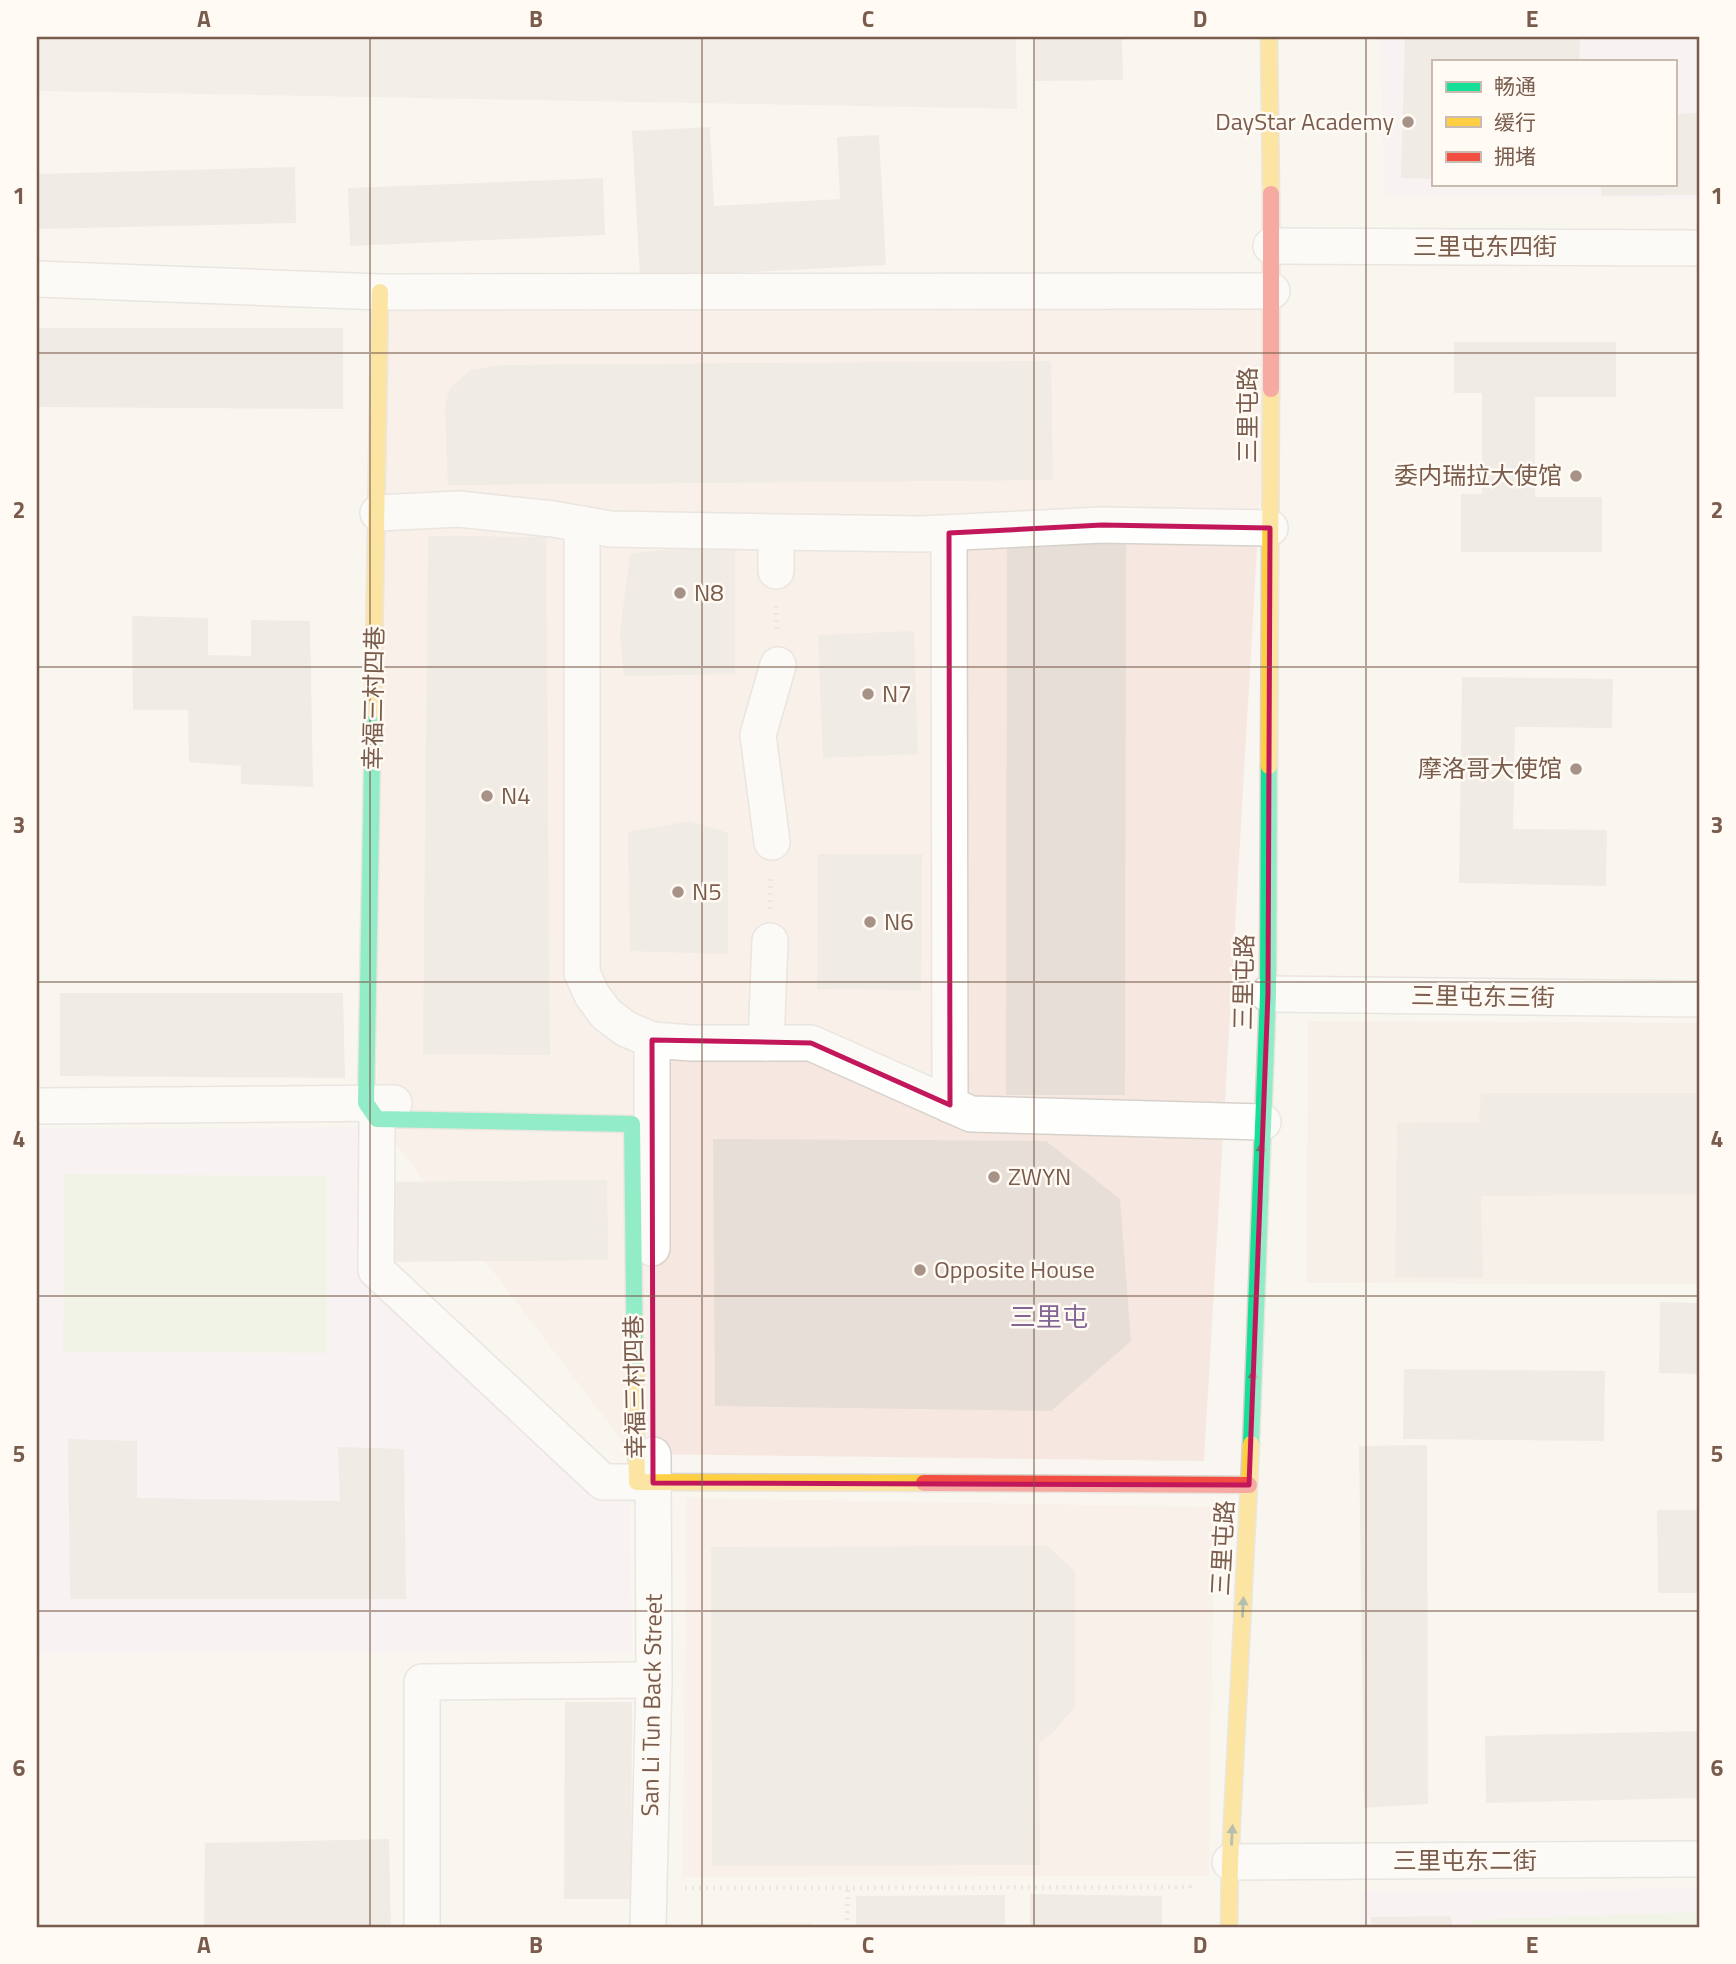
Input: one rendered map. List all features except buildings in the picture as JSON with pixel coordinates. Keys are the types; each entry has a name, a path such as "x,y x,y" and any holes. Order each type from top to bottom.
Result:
{"street":[{"name":"三里屯路","path":"1229,1927 1268,994 1272,291 1269,37"},
{"name":"三里屯东四街","path":"1271,246 1699,248"},
{"path":"37,279 380,292 1272,291"},
{"name":"幸福三村四巷","path":"372,1111 380,292"},
{"path":"378,513 458,509 553,519 610,529 776,532 949,533 1102,525 1270,528"},
{"path":"582,524 582,973 592,995 606,1014 626,1029 652,1040 691,1043 811,1043 971,1115 1262,1122"},
{"path":"776,532 776,571"},
{"path":"949,533 950,1105"},
{"path":"772,842 758,735 778,665"},
{"path":"766,1043 770,941"},
{"name":"三里屯东三街","path":"1268,994 1699,999"},
{"name":"San Li Tun Back Street","path":"648,1927 654,1680 645,1482 652,1040"},
{"name":"幸福三村四巷","path":"37,1106 372,1111 632,1124 645,1482 1249,1485"},
{"path":"645,1482 603,1482 376,1269 372,1111 652,1106"},
{"path":"422,1927 422,1682 654,1680"},
{"name":"三里屯东二街","path":"1230,1862 1699,1859"}],"path":[{"path":"776,571 778,665"},
{"path":"770,941 772,842"},
{"path":"847,1927 848,1886"},
{"path":"649,1888 1190,1887"}],"highlighted area":[{"path":"1102,525 1270,528 1268,994 1249,1485 653,1483 652,1040 811,1043 950,1105 949,533"}],"shaded area":[{"path":"37,37 1016,37 1017,109 37,91"},
{"name":"DayStar Academy","path":"1380,37 1699,37 1699,199 1384,194"},
{"path":"1272,291 1204,1461 632,1454 377,1119 380,292"},
{"path":"1308,1021 1699,1023 1699,1284 1307,1283"},
{"path":"362,1127 366,1276 590,1477 590,1500 630,1500 631,1652 37,1654 37,1129"},
{"path":"686,1498 1214,1507 1209,1876 683,1877"},
{"path":"1699,1889 1699,1927 1361,1927 1361,1891"},
{"path":"813,1923 813,1927 680,1927 680,1924"}],"green space":[{"path":"64,1174 327,1176 327,1353 63,1352"},
{"path":"1695,1912 1696,1927 1471,1927 1471,1920"}],"traffic: fast":[{"path":"373,710 366,1103 377,1119 632,1124 635,1374"},
{"path":"1251,1444 1268,994 1269,766"}],"traffic: slow":[{"path":"1269,37 1271,194"},
{"path":"373,710 380,292"},
{"path":"1269,766 1271,389"},
{"path":"635,1374 637,1482 924,1483"},
{"path":"1229,1927 1251,1444"}],"traffic: jam":[{"path":"1271,194 1271,389"},
{"path":"924,1483 1249,1485"}],"place":[{"name":"DayStar Academy","path":"1408,122"},
{"name":"委内瑞拉大使馆","path":"1576,476"},
{"name":"N8","path":"680,593"},
{"name":"N7","path":"868,694"},
{"name":"摩洛哥大使馆","path":"1576,769"},
{"name":"N4","path":"487,796"},
{"name":"N5","path":"678,892"},
{"name":"N6","path":"870,922"},
{"name":"ZWYN","path":"994,1177"},
{"name":"Opposite House","path":"920,1270"}],"district":[{"name":"三里屯","path":"1049,1317"}]}
